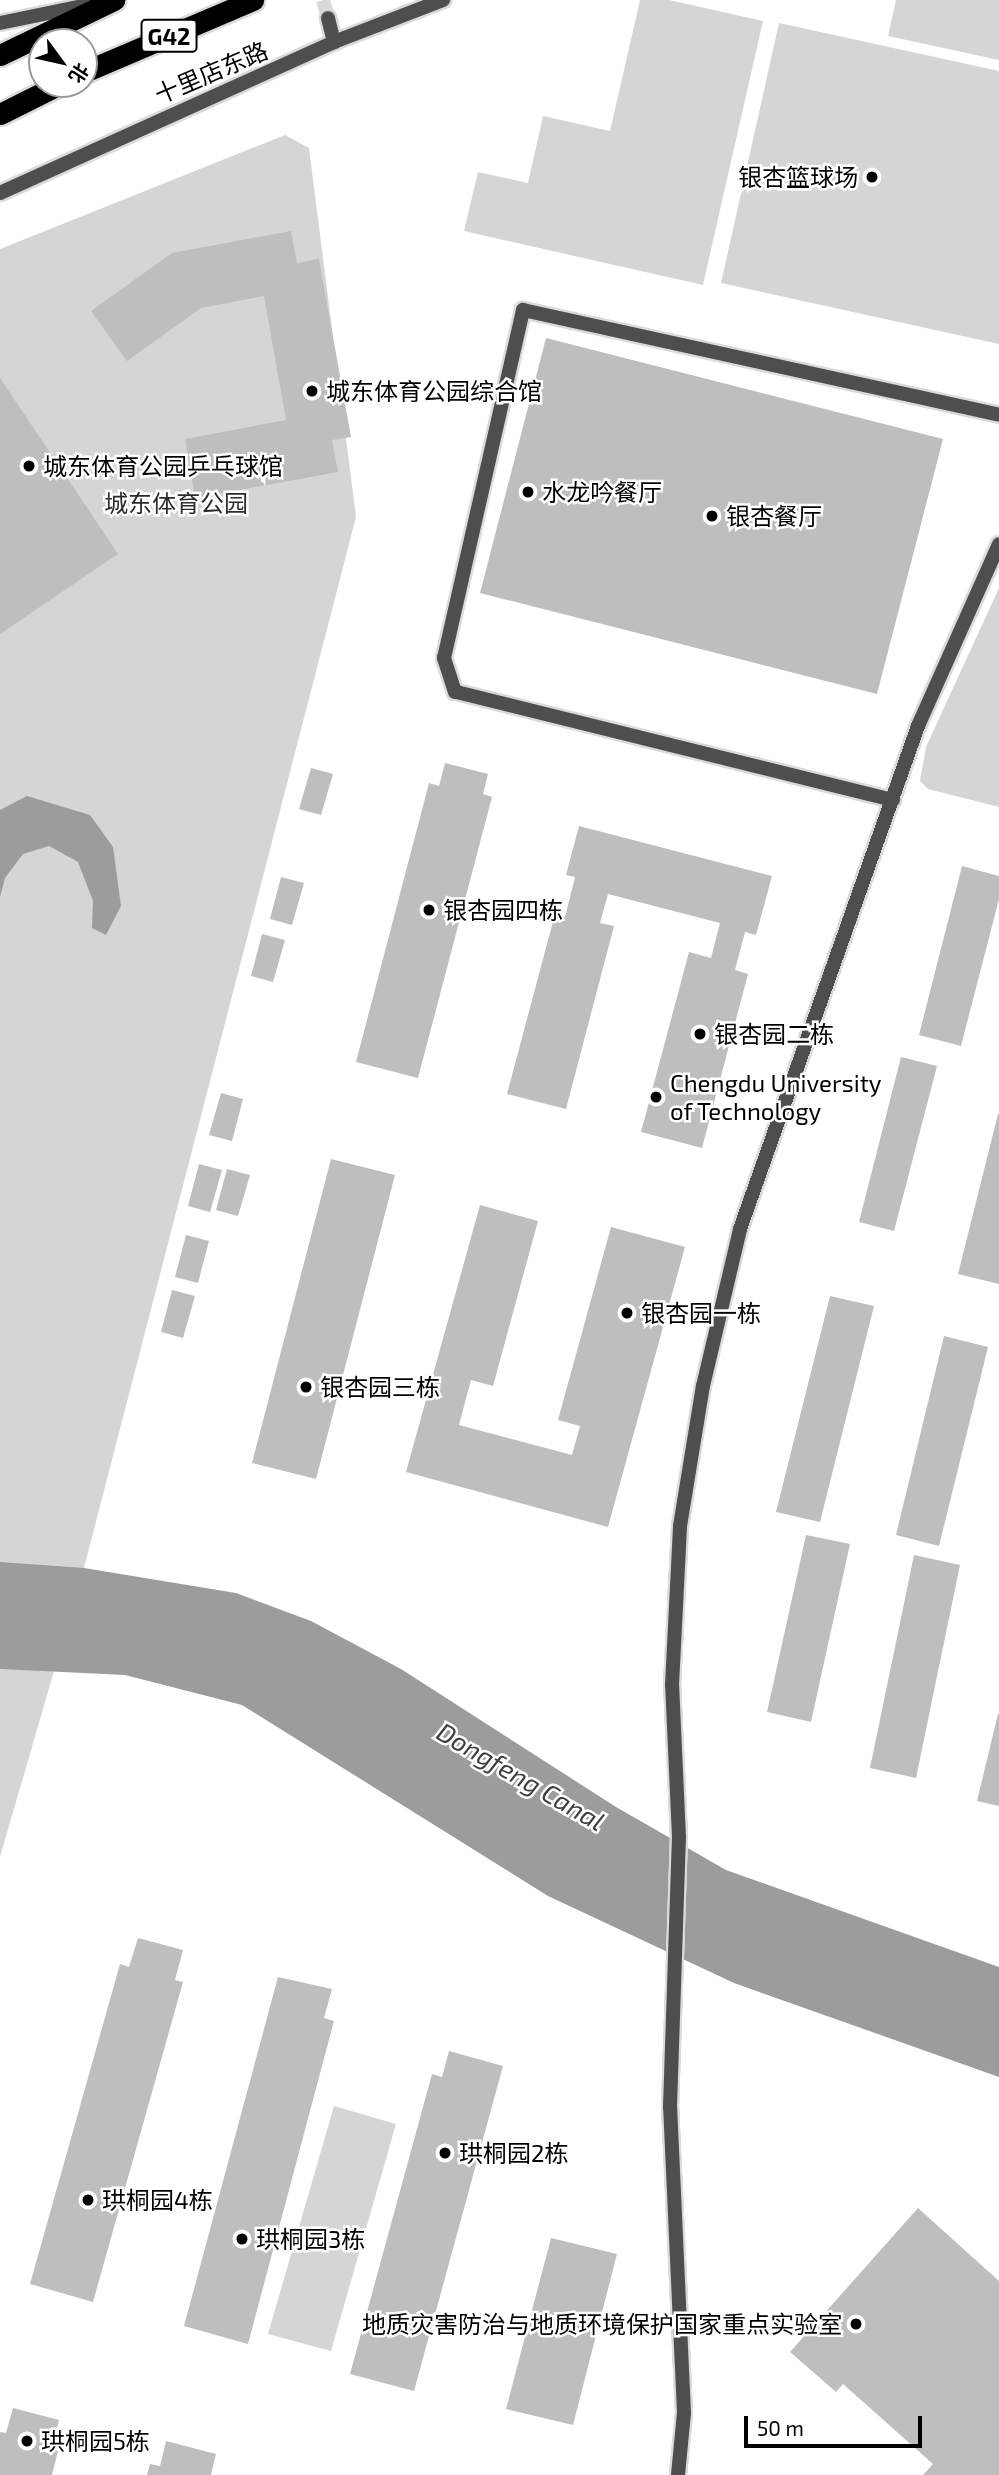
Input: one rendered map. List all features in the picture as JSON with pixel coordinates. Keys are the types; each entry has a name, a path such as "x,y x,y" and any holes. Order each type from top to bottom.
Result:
{"highway":[{"name":"G42","path":"0,55 114,0"},
{"name":"G42","path":"98,66 253,0"},
{"path":"0,114 32,98"}],"street":[{"path":"0,23 114,0"},
{"name":"十里店东路","path":"0,193 334,42 443,0"},
{"path":"328,18 334,42"},
{"path":"893,800 455,692 443,658 523,310 999,415"},
{"path":"678,2475 684,2413 670,2107 671,2013 679,1837 672,1685 680,1526 703,1387 740,1229 918,726 999,544"}],"green space":[{"name":"银杏篮球场","path":"640,0 669,0 763,21 703,285 464,231 478,172 528,183 543,116 610,131"},
{"path":"896,0 999,0 999,60 888,36"},
{"name":"银杏篮球场","path":"779,23 999,71 999,344 721,283"},
{"name":"城东体育公园","path":"285,135 309,148 356,517 84,1568 0,1857 0,249"},
{"path":"999,588 999,807 928,789 920,781 926,747"},
{"path":"334,2106 396,2124 331,2351 268,2334"}],"water":[{"path":"27,796 90,815 113,847 121,906 106,935 92,928 93,901 78,862 49,846 23,854 5,878 0,897 0,810"},
{"name":"Dongfeng Canal","path":"0,1562 84,1568 236,1593 311,1621 401,1669 616,1807 726,1870 999,1967 999,2077 734,1983 548,1896 242,1705 125,1675 0,1669"}],"building":[{"name":"城东体育公园综合馆","path":"291,231 297,263 319,259 351,437 332,440 338,472 195,498 185,439 286,420 264,296 201,308 127,361 91,311 172,253"},
{"name":"银杏餐厅","path":"546,338 943,439 877,694 480,593"},
{"name":"城东体育公园乒乓球馆","path":"0,378 118,554 0,634"},
{"name":"银杏园四栋","path":"445,763 488,774 483,794 492,797 418,1078 356,1062 429,783 439,786"},
{"path":"311,768 333,774 321,815 299,809"},
{"name":"银杏园二栋","path":"579,826 772,876 756,935 745,932 735,970 748,974 702,1148 641,1132 689,952 711,958 720,923 608,894 600,923 614,926 566,1109 507,1094 555,914 565,917 575,877 566,875"},
{"path":"962,866 999,876 999,899 961,1046 919,1035"},
{"path":"281,877 304,883 292,925 270,919"},
{"path":"262,934 285,940 273,982 251,976"},
{"path":"901,1057 937,1066 894,1231 859,1222"},
{"path":"221,1093 243,1099 232,1141 209,1135"},
{"path":"999,1114 999,1284 958,1274"},
{"name":"银杏园三栋","path":"331,1159 395,1175 316,1479 252,1463"},
{"path":"199,1164 222,1170 210,1212 188,1206"},
{"path":"227,1169 250,1175 238,1216 216,1210"},
{"name":"银杏园一栋","path":"480,1205 538,1221 493,1386 471,1380 459,1425 572,1455 580,1426 558,1420 611,1227 685,1247 608,1527 406,1472"},
{"path":"186,1235 209,1241 198,1283 175,1277"},
{"path":"172,1290 195,1296 183,1338 161,1332"},
{"path":"830,1296 874,1306 820,1522 776,1512"},
{"path":"944,1336 988,1347 939,1546 896,1535"},
{"path":"806,1535 850,1544 811,1722 767,1712"},
{"path":"914,1555 960,1565 916,1778 870,1768"},
{"path":"999,1714 999,1806 977,1801"},
{"name":"珙桐园4栋","path":"138,1938 183,1950 175,1980 183,1982 93,2302 30,2284 120,1964 129,1967"},
{"name":"珙桐园3栋","path":"278,1977 332,1989 324,2018 334,2021 248,2344 184,2326"},
{"name":"珙桐园2栋","path":"449,2051 503,2066 414,2391 350,2374 432,2074 442,2077"},
{"path":"918,2208 999,2281 999,2475 923,2475 933,2464 843,2384 836,2392 790,2352"},
{"path":"551,2238 617,2254 573,2425 506,2409"},
{"name":"珙桐园5栋","path":"13,2408 59,2420 52,2449 58,2451 52,2475 0,2475 0,2432 6,2433"},
{"path":"166,2441 216,2454 211,2475 147,2475 150,2464 160,2466"}],"tunnel":[{"path":"323,0 328,18"}],"place":[{"name":"银杏篮球场","path":"872,177"},
{"name":"城东体育公园综合馆","path":"312,391"},
{"name":"城东体育公园乒乓球馆","path":"29,466"},
{"name":"水龙吟餐厅","path":"528,492"},
{"name":"银杏餐厅","path":"712,516"},
{"name":"银杏园四栋","path":"429,910"},
{"name":"银杏园二栋","path":"700,1034"},
{"name":"Chengdu University of Technology","path":"656,1097"},
{"name":"银杏园一栋","path":"627,1313"},
{"name":"银杏园三栋","path":"306,1387"},
{"name":"珙桐园2栋","path":"445,2153"},
{"name":"珙桐园4栋","path":"88,2200"},
{"name":"珙桐园3栋","path":"242,2239"},
{"name":"地质灾害防治与地质环境保护国家重点实验室","path":"856,2324"},
{"name":"珙桐园5栋","path":"27,2441"}]}
